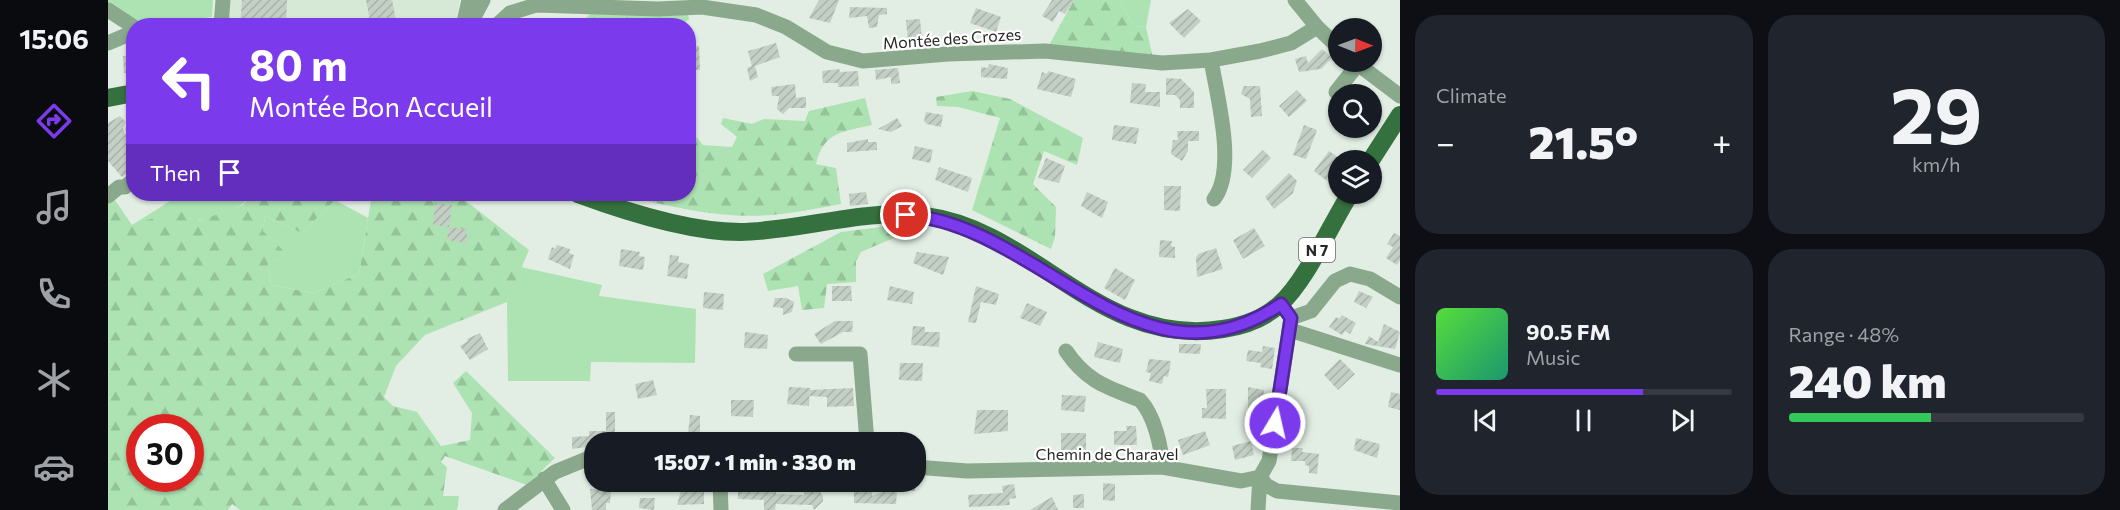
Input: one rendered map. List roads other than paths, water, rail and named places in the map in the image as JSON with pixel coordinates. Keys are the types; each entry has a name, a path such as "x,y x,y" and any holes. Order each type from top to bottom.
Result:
{"main road":[{"path":"108,98 126,95"},
{"path":"1377,150 1400,115"},
{"name":"N 7","path":"600,201 652,218 740,232 882,216 933,218 984,235 1118,315 1173,330 1212,331 1231,328 1259,318 1287,317 1304,272 1344,204"}],"street":[{"path":"222,18 223,0"},
{"path":"465,18 469,0"},
{"path":"474,18 483,0"},
{"path":"579,0 593,8"},
{"path":"1295,0 1328,37"},
{"name":"Montée des Crozes","path":"505,18 521,9 551,3 593,8 702,7 744,12 786,27 827,52 863,61 948,54 1045,51 1162,63 1211,60 1291,43 1317,27"},
{"path":"108,9 126,21"},
{"path":"108,43 126,35"},
{"path":"1211,60 1224,149 1222,189 1214,199"},
{"path":"1369,72 1400,96"},
{"path":"108,196 119,187 126,186"},
{"path":"1287,317 1311,311 1335,281 1350,274 1370,279 1400,297"},
{"path":"1287,317 1400,365"},
{"path":"1258,510 1260,477 1269,461 1287,317"},
{"path":"1066,351 1087,376 1140,400 1146,406 1160,449 1162,467"},
{"path":"796,354 860,354 866,432"},
{"path":"505,510 544,479 584,460"},
{"name":"Chemin de Charavel","path":"926,467 1015,471 1162,467 1241,481 1260,477"},
{"path":"1260,477 1266,486 1277,491 1400,503"},
{"path":"544,479 563,510"},
{"path":"720,492 721,510"}]}
